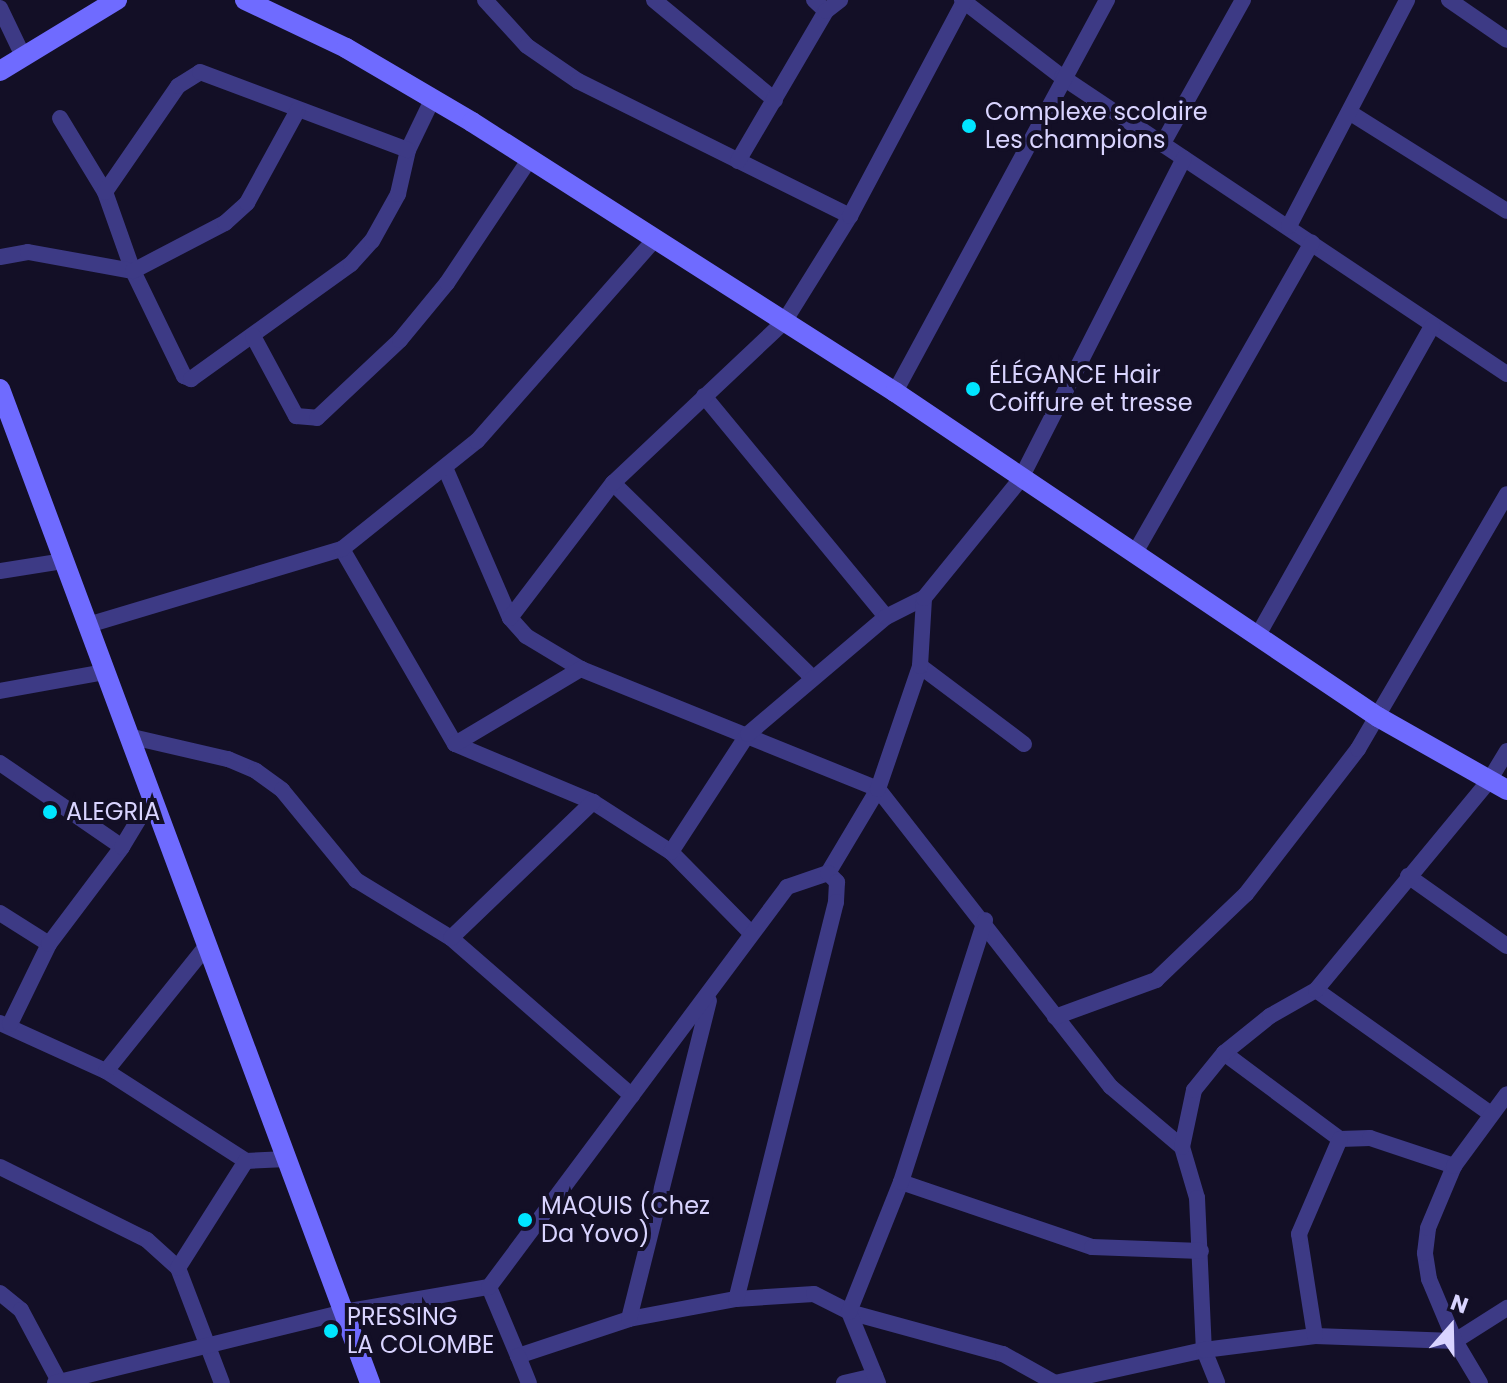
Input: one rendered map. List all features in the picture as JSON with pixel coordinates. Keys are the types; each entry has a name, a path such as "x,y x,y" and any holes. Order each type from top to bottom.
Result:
{"main road":[{"path":"0,71 117,0"},
{"path":"245,0 346,48 433,98 895,392 1020,480 1136,551 1378,717 1498,786"},
{"path":"0,389 8,426 64,561 205,948 370,1383"}],"street":[{"path":"485,0 527,46 578,81 850,216"},
{"path":"654,0 775,100"},
{"path":"738,161 775,100 820,6 840,0"},
{"path":"895,392 1062,77 1107,0"},
{"path":"1163,143 1243,0"},
{"path":"1289,226 1407,0"},
{"path":"1449,0 1507,40"},
{"path":"510,618 613,483 784,322 850,216 964,1 1062,77 1507,374"},
{"path":"0,8 23,56"},
{"path":"105,192 178,86 200,72 408,150"},
{"path":"60,118 105,192 133,271 184,376 197,377 351,264 372,241 398,194 408,150 433,98"},
{"path":"0,257 28,252 133,271 225,223 247,203 298,110"},
{"path":"1349,112 1507,211"},
{"path":"671,852 748,734 886,617 924,598 1020,480 1184,158"},
{"path":"253,336 296,416 317,418 409,328 529,160"},
{"path":"88,625 342,549 446,470 656,238"},
{"path":"1136,551 1312,243"},
{"path":"1258,635 1432,326"},
{"path":"704,396 886,617"},
{"path":"446,470 510,618 526,636 581,669 878,789 985,920 1055,1017 1111,1087 1182,1147"},
{"path":"613,483 812,677"},
{"path":"1055,1017 1156,980 1246,894 1378,717 1507,494"},
{"path":"342,549 455,744 593,802 671,852 751,933"},
{"path":"0,571 64,561"},
{"path":"0,1293 21,1310 58,1383 344,1312 489,1287 787,887 828,873 878,789 920,666 924,598"},
{"path":"920,666 1024,744"},
{"path":"455,744 581,669"},
{"path":"0,691 105,672"},
{"path":"128,736 228,759 256,771 282,790 356,880 451,938 632,1096"},
{"path":"1217,1383 1204,1350 1197,1198 1182,1147 1194,1090 1224,1053 1270,1016 1316,990 1408,876 1498,786 1507,751"},
{"path":"0,763 122,847"},
{"path":"152,797 122,847 49,944 5,1024 106,1071 246,1161 287,1159"},
{"path":"451,938 593,802"},
{"path":"736,1299 836,902 837,882 828,873"},
{"path":"1408,876 1507,946"},
{"path":"0,913 49,944"},
{"path":"844,1383 877,1379 849,1312 901,1182 985,920"},
{"path":"106,1071 205,948"},
{"path":"1316,990 1491,1114"},
{"path":"629,1319 711,992"},
{"path":"1224,1053 1340,1139 1370,1138 1454,1166"},
{"path":"1480,1383 1455,1341 1429,1279 1425,1253 1428,1228 1454,1166 1507,1094"},
{"path":"1315,1336 1299,1234 1340,1139"},
{"path":"178,1268 246,1161"},
{"path":"0,1167 147,1240 178,1268 222,1383"},
{"path":"901,1182 1092,1247 1201,1251"},
{"path":"489,1287 529,1383"},
{"path":"518,1356 629,1319 736,1299 814,1294 849,1312 1003,1354 1055,1383 1204,1350 1315,1336 1455,1341 1507,1308"}],"place":[{"name":"Complexe scolaire Les champions","path":"969,126"},
{"name":"ÉLÉGANCE Hair Coiffure et tresse","path":"973,389"},
{"name":"ALEGRIA","path":"50,812"},
{"name":"MAQUIS (Chez Da Yovo)","path":"525,1220"},
{"name":"PRESSING LA COLOMBE","path":"331,1331"}]}
